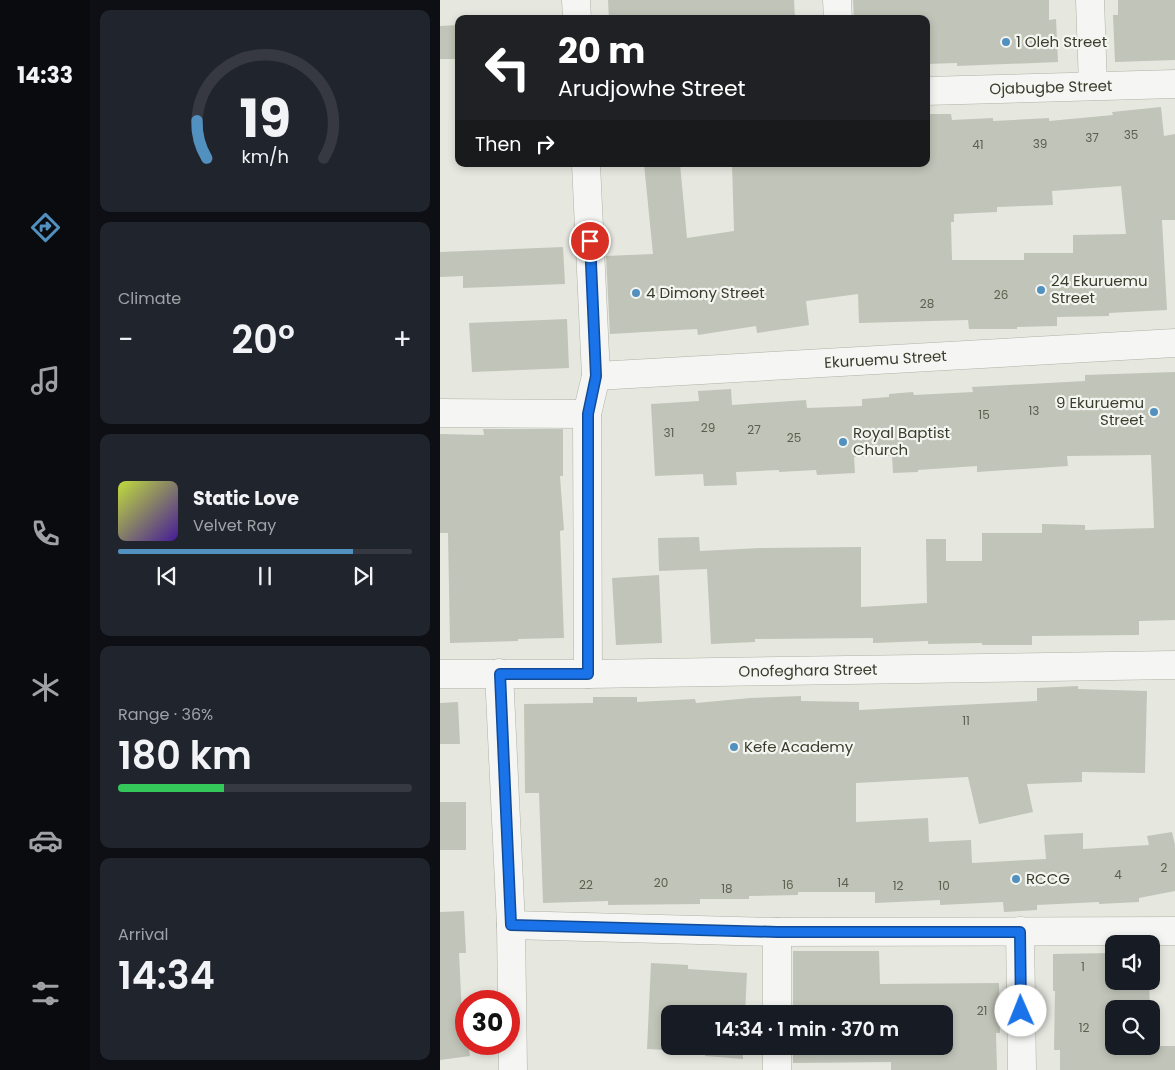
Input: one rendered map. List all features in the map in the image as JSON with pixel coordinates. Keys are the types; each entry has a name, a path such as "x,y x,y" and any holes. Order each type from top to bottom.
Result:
{"street":[{"path":"576,0 577,15"},
{"path":"838,0 838,15"},
{"path":"1090,0 1093,86"},
{"name":"Ojabugbe Street","path":"930,91 1175,84"},
{"path":"586,167 596,376 588,414 588,674"},
{"name":"Ekuruemu Street","path":"596,376 1175,343"},
{"path":"440,414 588,414"},
{"name":"Onofeghara Street","path":"440,674 588,674 1175,665"},
{"path":"500,674 511,925 513,1070"},
{"path":"511,925 777,932 1175,931"},
{"path":"777,932 777,1005"},
{"path":"1020,932 1022,1070"},
{"path":"777,1055 777,1070"}],"building":[{"path":"608,0 794,0 795,15 609,15"},
{"path":"853,0 1049,0 1049,20 1056,19 1058,62 957,66 957,63 930,64 930,15 854,15"},
{"path":"1118,0 1175,0 1175,60 1115,62 1113,15 1118,15"},
{"path":"455,25 455,59 440,59 440,26"},
{"path":"1161,107 1164,136 1175,134 1175,220 1162,220 1167,310 1109,313 1109,316 1057,317 1057,326 1017,327 1017,329 969,329 968,320 859,323 858,294 806,301 809,325 757,333 756,326 698,335 697,329 610,334 606,256 653,254 644,167 680,167 687,238 734,231 732,167 930,167 930,114 951,114 952,120 993,118 993,121 1049,118 1049,121 1113,115 1112,112","holes":["1121,186 1126,234 1073,235 1073,253 1024,253 1024,260 952,260 951,222 954,222 954,214 997,212 997,207 1053,205 1052,191"]},
{"path":"563,247 565,284 463,288 463,276 440,277 440,252"},
{"path":"567,319 569,368 472,372 469,323"},
{"path":"1175,372 1175,620 1139,621 1139,635 1032,636 1032,645 982,645 982,643 928,644 928,641 873,643 873,638 755,639 755,642 711,644 707,569 659,571 658,538 699,537 700,551 861,547 861,607 927,603 926,539 946,539 946,561 982,561 982,533 1042,533 1042,524 1085,525 1085,530 1154,528 1151,455 1067,456 1068,466 977,472 977,466 893,473 892,456 854,457 855,473 817,475 816,470 736,472 737,485 704,486 703,474 655,476 651,404 699,401 698,391 731,389 732,405 806,400 807,408 862,406 862,399 889,397 889,394 913,392 914,395 973,392 972,387 1085,381 1085,375"},
{"path":"483,429 563,429 563,476 560,476 564,530 560,531 564,638 450,643 448,533 440,533 440,434 484,435"},
{"path":"659,575 662,643 616,645 612,578"},
{"path":"1078,686 1078,689 1147,691 1145,773 1082,772 1082,782 1027,784 1033,812 979,824 968,777 856,783 856,822 928,818 929,842 971,840 972,863 1046,859 1044,835 1083,833 1083,849 1149,845 1147,836 1172,832 1175,845 1175,891 1139,898 1139,902 1037,905 1037,910 1004,912 1003,902 940,905 940,900 875,903 875,892 798,892 798,895 749,896 749,899 700,899 700,904 608,905 608,901 543,903 539,793 525,793 524,704 593,703 593,697 637,697 637,702 695,699 696,703 801,696 801,701 859,702 859,710 1037,701 1037,688"},
{"path":"458,702 460,744 440,744 440,703"},
{"path":"440,802 466,802 466,850 440,850"},
{"path":"464,911 466,953 459,953 461,990 455,990 455,1055 470,1056 440,1060 440,912"},
{"path":"793,951 879,951 880,984 999,983 1000,1033 996,1033 997,1070 891,1070 891,1062 793,1063 793,1055 953,1055 953,1005 793,1005"},
{"path":"1105,953 1105,990 1149,990 1150,1000 1105,1000 1105,1055 1160,1055 1160,1046 1175,1046 1175,1070 1060,1070 1060,1050 1054,1050 1055,991 1053,991 1053,954"},
{"path":"651,963 688,965 688,969 747,973 745,1005 661,1005 661,1050 647,1049"},
{"path":"743,1055 743,1059 705,1056"}],"place":[{"name":"1 Oleh Street","path":"1006,42"},
{"name":"24 Ekuruemu Street","path":"1041,290"},
{"name":"4 Dimony Street","path":"636,293"},
{"name":"9 Ekuruemu Street","path":"1154,412"},
{"name":"Royal Baptist Church","path":"843,442"},
{"name":"Kefe Academy","path":"734,747"},
{"name":"RCCG","path":"1016,879"}],"route":[{"path":"590,241 596,376 588,414 588,674 500,674 511,925 777,932 1020,932 1021,1011"}]}
